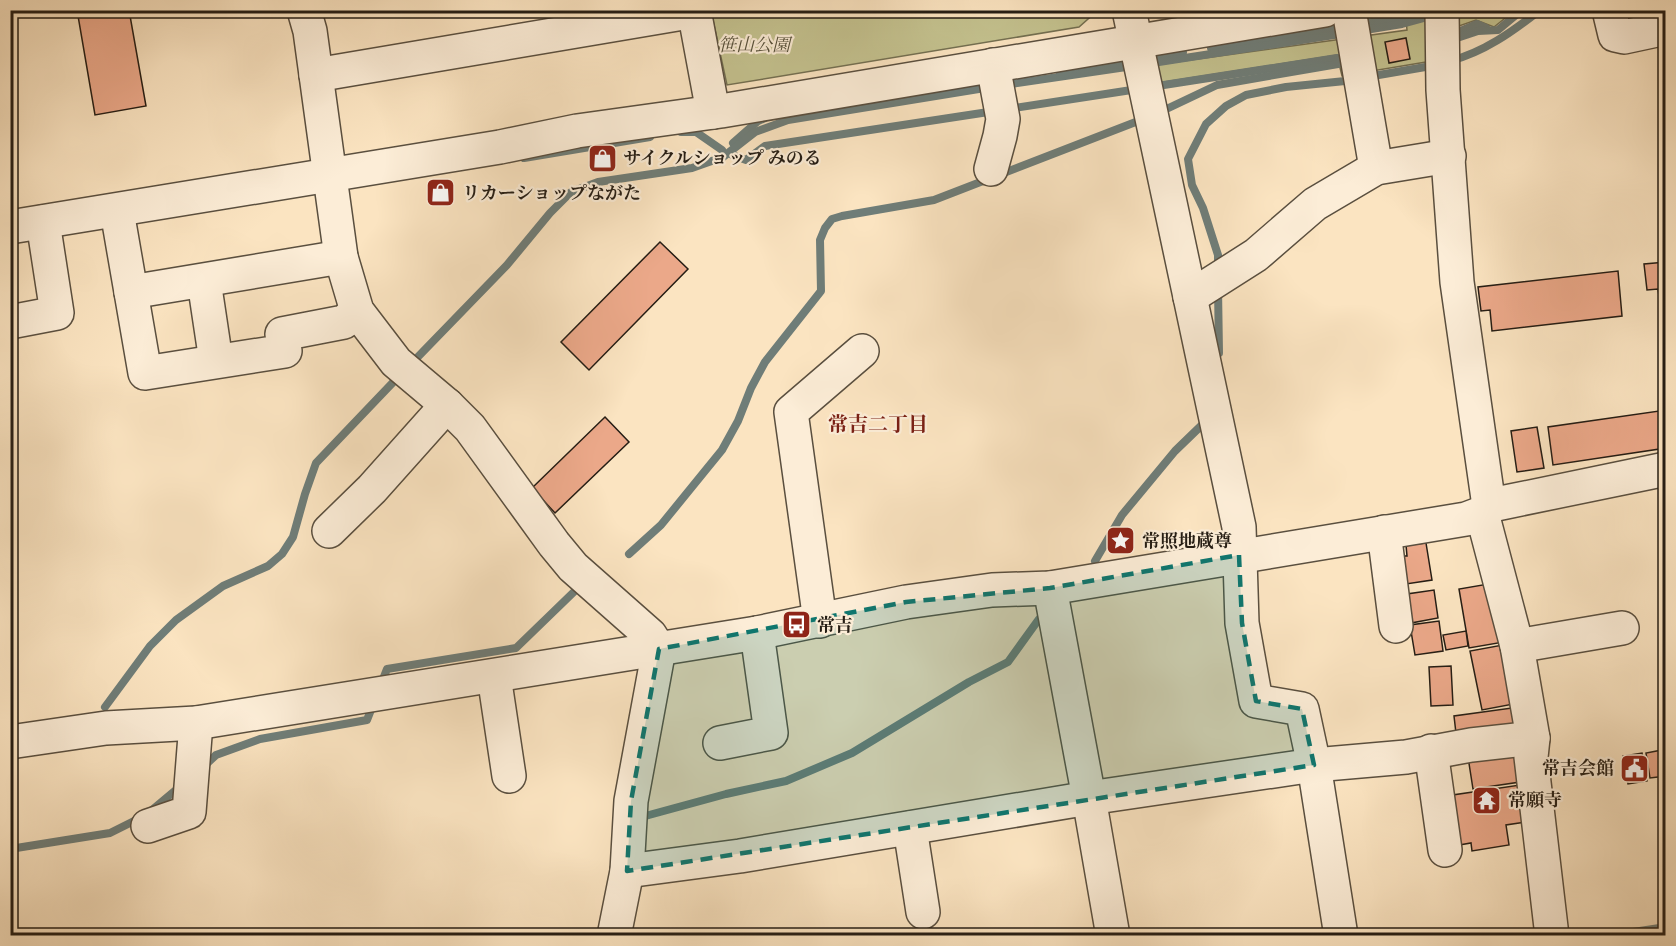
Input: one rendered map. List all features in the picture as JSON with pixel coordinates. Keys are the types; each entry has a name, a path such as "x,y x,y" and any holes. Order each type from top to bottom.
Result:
{"street":[{"path":"304,10 310,31 341,257 357,310 396,362 447,405 470,428 573,567 650,635 659,649 631,801 627,870 614,936"},
{"path":"1129,10 1143,83 1211,284 1239,527 1242,623 1256,701 1302,709 1314,765 1341,936"},
{"path":"315,75 695,11 713,112"},
{"path":"1443,12 1443,65 1457,282 1486,509 1517,646 1533,738 1531,757 1552,936"},
{"path":"10,227 500,147 577,131 713,112 1143,83 1345,19 1361,80 1376,168"},
{"path":"1613,31 1624,37 1665,28"},
{"path":"991,169 1000,136 998,91"},
{"path":"1211,284 1256,255 1315,204 1376,168 1449,156"},
{"path":"117,211 146,373 285,351 282,334 344,322 357,310"},
{"path":"10,322 57,313 43,222"},
{"path":"131,292 341,257"},
{"path":"204,280 216,361"},
{"path":"820,621 791,412 862,351"},
{"path":"329,531 372,489 447,405"},
{"path":"10,742 106,728 196,723 757,633 906,602 992,590 1050,588 1466,519 1486,509 1665,469"},
{"path":"1384,532 1396,626"},
{"path":"1050,588 1113,936"},
{"path":"1517,646 1622,628"},
{"path":"720,743 771,732 757,633"},
{"path":"494,676 509,776"},
{"path":"148,826 189,812 196,723"},
{"path":"627,870 740,856 1089,798 1314,765 1406,757 1533,738"},
{"path":"1431,752 1445,850"},
{"path":"910,828 923,912"}],"highlighted area":[{"path":"1239,555 1242,623 1256,701 1302,709 1314,765 627,871 631,801 659,649 906,602 1050,588"}],"green space":[{"name":"笹山公園","path":"711,11 1097,11 1079,27 727,85"},
{"path":"1436,11 1514,11 1494,27 1476,20 1433,35 1432,61 1342,76 1337,55 1151,84 1147,66 1407,30 1406,20"}],"building":[{"path":"77,10 129,10 146,106 95,115"},
{"path":"1406,38 1410,59 1389,63 1385,42"},
{"path":"660,242 688,269 589,370 561,342"},
{"path":"1666,262 1666,310 1661,310 1658,289 1647,290 1644,264"},
{"path":"1618,271 1622,316 1492,331 1490,310 1481,311 1478,287"},
{"path":"1666,410 1666,448 1553,465 1548,427"},
{"path":"605,417 629,442 555,513 532,488"},
{"path":"1537,427 1544,468 1517,472 1511,431"},
{"path":"1426,543 1432,580 1406,584 1402,556 1407,556 1406,545"},
{"path":"1494,583 1504,642 1469,648 1459,589"},
{"path":"1434,590 1438,618 1411,623 1407,594"},
{"path":"1439,621 1443,651 1415,655 1410,625"},
{"path":"1466,631 1468,646 1446,650 1443,635"},
{"path":"1508,644 1519,703 1482,710 1470,651"},
{"path":"1451,666 1453,705 1431,706 1429,667"},
{"path":"1519,707 1522,733 1457,742 1454,716"},
{"path":"1515,750 1520,782 1473,789 1468,757"},
{"path":"1662,750 1666,776 1650,778 1646,753"},
{"name":"常吉会館","path":"1642,753 1647,781 1628,784 1623,756"},
{"path":"1520,785 1526,822 1506,825 1509,845 1472,851 1471,843 1454,846 1446,796"}],"waterway":[{"path":"1359,24 1429,10"},
{"path":"1454,39 1478,31 1498,30 1522,10"},
{"path":"1450,61 1497,40 1540,10"},
{"path":"1359,31 1402,24 1435,15"},
{"path":"1456,33 1477,24 1486,28"},
{"path":"1211,48 1346,26"},
{"path":"1146,64 1347,33"},
{"path":"1145,58 1183,52"},
{"path":"1151,87 1337,58"},
{"path":"1059,71 1133,60"},
{"path":"1158,113 1217,85 1338,64"},
{"path":"1367,77 1437,65"},
{"path":"1004,85 1133,66"},
{"path":"1218,269 1218,255 1203,208 1192,185 1188,159 1206,124 1226,106 1246,95 1286,87 1355,80"},
{"path":"410,365 507,265 550,213 571,192 598,182 692,168 723,157 755,132 788,120 991,87"},
{"path":"1008,109 1138,89"},
{"path":"732,155 746,160 765,146 995,111"},
{"path":"733,143 758,121 765,118"},
{"path":"629,554 661,525 722,450 765,362 821,291 820,240 832,219 934,200 1146,118"},
{"path":"681,132 696,132 722,150"},
{"path":"524,158 650,137"},
{"path":"1218,288 1219,353"},
{"path":"105,707 150,646 176,620 223,586 268,566 282,554 293,537 316,463 401,374"},
{"path":"1095,561 1122,515 1175,451 1205,422"},
{"path":"380,687 387,669 516,648 580,586"},
{"path":"638,818 726,794 786,781 852,753 969,682 1008,662 1039,619"},
{"path":"202,768 216,755 260,739 367,720 374,702"},
{"path":"10,849 110,833 146,815 183,784"},
{"path":"1607,936 1666,927"}],"place":[{"name":"サイクルショップ みのる","path":"602,158"},
{"name":"リカーショップながた","path":"441,193"},
{"name":"常照地蔵尊","path":"1121,541"},
{"name":"常吉","path":"796,625"},
{"name":"常吉会館","path":"1635,768"},
{"name":"常願寺","path":"1487,800"}],"district":[{"name":"常吉二丁目","path":"878,424"}]}
